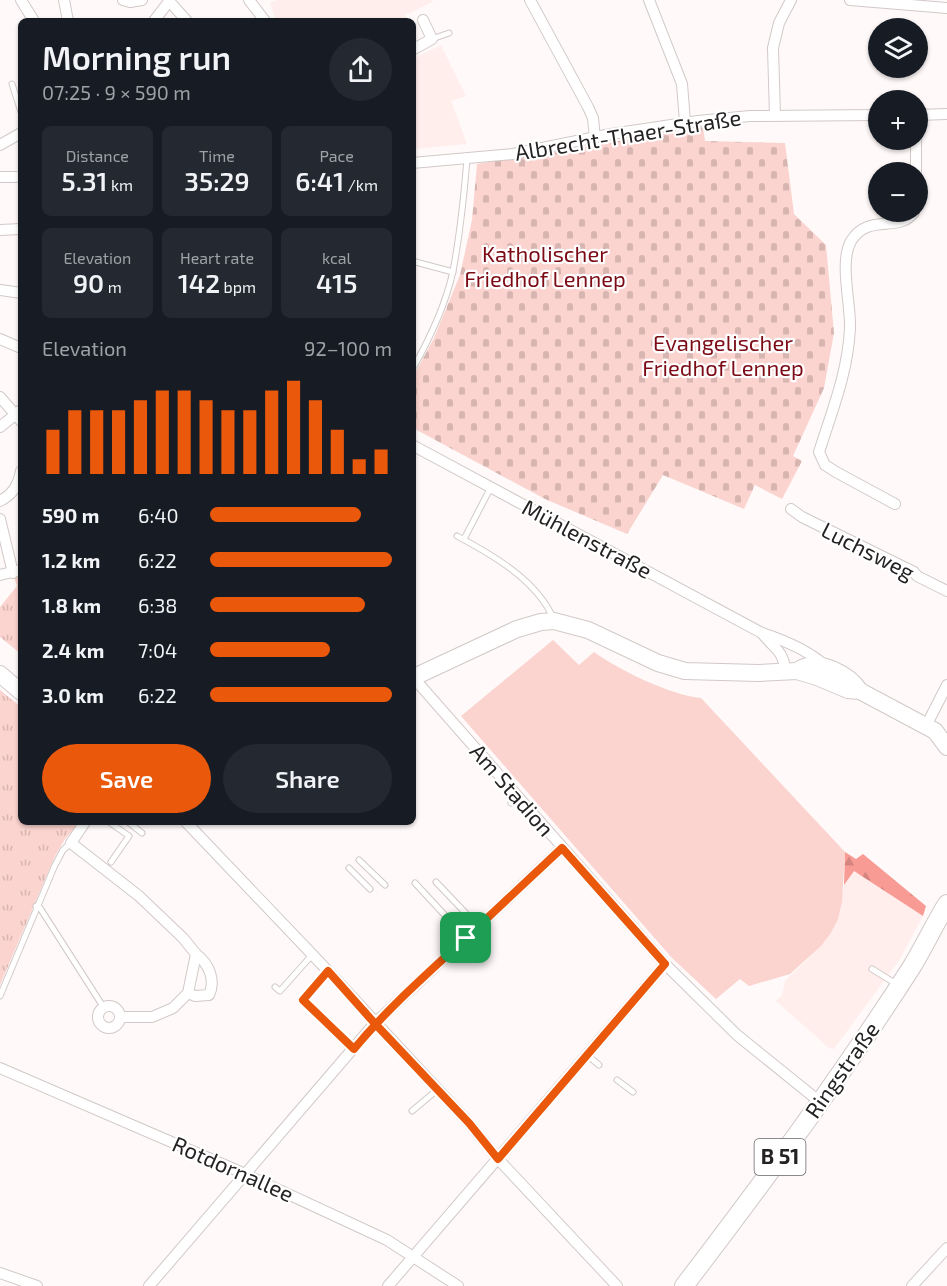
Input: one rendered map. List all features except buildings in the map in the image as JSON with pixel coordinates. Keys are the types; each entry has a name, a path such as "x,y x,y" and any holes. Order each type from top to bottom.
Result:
{"main road":[{"name":"Ringstraße","path":"684,1286 820,1102 899,986 947,904"}],"street":[{"path":"21,0 32,18"},
{"path":"64,0 67,18"},
{"path":"123,0 130,2 142,0"},
{"path":"156,18 168,0 184,18"},
{"path":"249,0 263,18"},
{"path":"530,0 588,107 593,118 595,138"},
{"path":"648,0 682,84 686,122"},
{"path":"775,116 773,48 779,23 791,0"},
{"path":"850,0 947,8"},
{"path":"416,48 432,39 423,20"},
{"path":"928,115 947,114"},
{"name":"Albrecht-Thaer-Straße","path":"416,163 513,154 611,134 686,122 750,116 868,115"},
{"path":"2,140 18,134"},
{"path":"0,177 16,177"},
{"path":"895,504 825,465 819,452 837,402 849,344 850,314 846,264 848,248 852,240 866,227 874,224 901,222"},
{"path":"0,230 18,229"},
{"path":"0,290 18,293"},
{"path":"0,339 18,347"},
{"path":"0,397 18,414"},
{"path":"0,427 18,416"},
{"name":"Mühlenstraße","path":"416,447 762,633 797,647 817,658 826,667"},
{"path":"0,501 12,495 18,484"},
{"name":"Luchsweg","path":"791,508 802,517 914,572 916,576 947,591"},
{"path":"0,519 17,572 0,575"},
{"path":"416,676 517,629 554,621 588,630 658,663 685,671 791,671 817,677 848,690 860,691 936,730 947,747"},
{"name":"Mühlenstraße","path":"762,633 770,644 780,650 791,671"},
{"path":"791,671 799,654 797,647"},
{"path":"791,671 805,666 826,667 853,680 860,691"},
{"path":"0,674 18,689"},
{"name":"Am Stadion","path":"416,681 514,800 562,848 665,964 737,1035 820,1102"},
{"path":"936,730 947,685"},
{"path":"83,825 71,843 156,911 209,969 213,988 209,995 195,996 188,993"},
{"path":"189,825 328,971 498,1159 617,1286"},
{"path":"149,1286 375,1023 562,848"},
{"path":"120,1017 152,1017 164,1014 173,1008 188,993 196,954"},
{"path":"388,1286 665,964"},
{"path":"104,1008 115,1008 120,1017 114,1027 104,1027 98,1017 104,1008"},
{"name":"Rotdornallee","path":"0,1068 245,1174 387,1240 459,1286"},
{"path":"912,1286 947,1248"},
{"path":"0,1273 37,1286"}],"lane":[{"path":"432,39 449,33"},
{"path":"12,84 18,103"},
{"path":"416,362 444,302 453,272 467,159"},
{"path":"416,262 453,272"},
{"path":"464,539 491,487"},
{"path":"457,536 532,586 548,607 554,621"},
{"path":"111,862 129,836 113,825"},
{"path":"132,825 142,833"},
{"path":"0,996 55,865 63,850 71,843"},
{"path":"359,860 385,885"},
{"path":"349,868 370,889"},
{"path":"436,882 478,926"},
{"path":"415,883 466,938"},
{"path":"36,906 40,908 104,1008"},
{"path":"275,987 280,991 312,955"},
{"path":"872,969 899,986"},
{"path":"328,971 303,1000 354,1049"},
{"path":"587,1054 598,1065"},
{"path":"617,1080 633,1092"},
{"path":"412,1112 437,1090"}],"shaded area":[{"path":"277,0 431,0 433,2 405,15 406,18 275,18 270,3"},
{"path":"441,45 466,96 451,101 467,144 416,149 416,58"},
{"path":"854,871 923,916 900,959 834,1049 829,1048 776,1001 782,995 785,981 831,933 838,919 844,885"}],"green space":[{"name":"Evangelischer Friedhof Lennep","path":"703,127 705,141 785,143 794,214 826,245 834,333 824,388 793,456 802,461 782,499 755,485 744,509 663,475 627,534 545,499 416,430 416,372 434,338 460,275 472,220 477,164"},
{"path":"18,575 18,652 0,637 0,607 17,586 14,577"},
{"path":"553,640 579,665 594,652 645,681 675,692 701,698 845,852 842,902 838,919 821,946 790,974 749,986 740,979 716,999 672,958 461,716"},
{"path":"0,690 18,705 18,825 77,825 65,839 55,856 0,985"},
{"path":"845,852 856,859 863,854 926,906 923,916 854,871 844,885"}],"route":[{"path":"466,938 375,1023 354,1049 303,1000 328,971 369,1017 375,1023 381,1030 469,1123 498,1159 665,964 562,848 466,938"}],"park label":[{"name":"Katholischer Friedhof Lennep","path":"545,266"}]}
